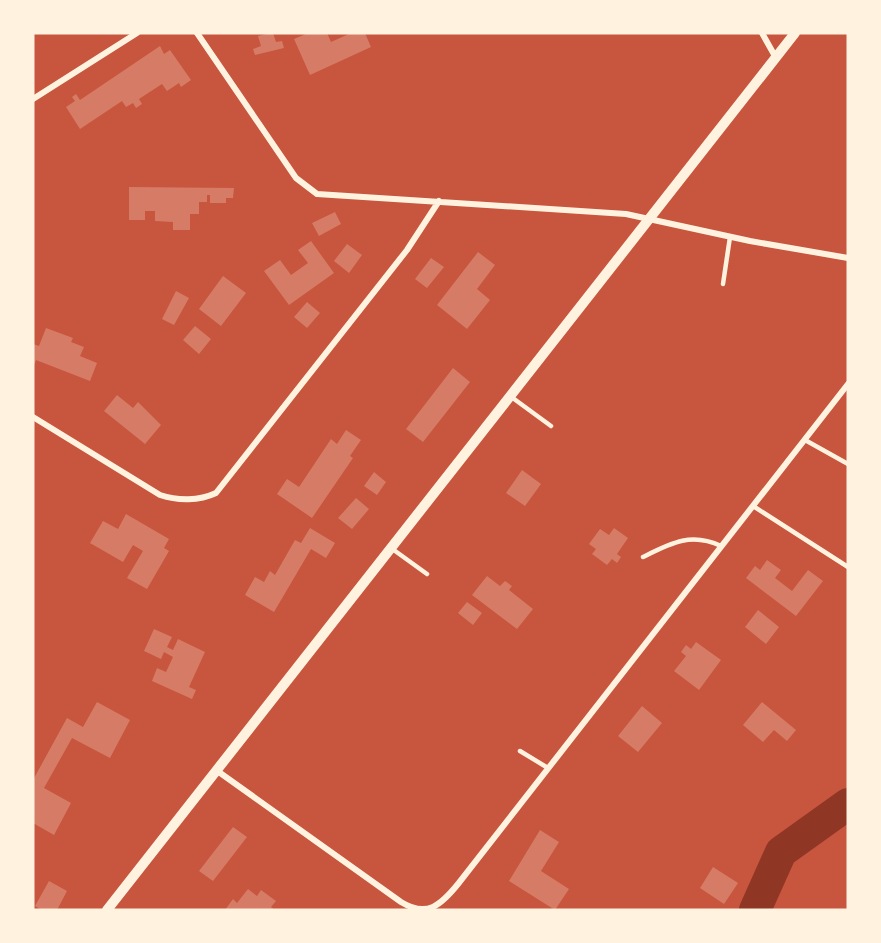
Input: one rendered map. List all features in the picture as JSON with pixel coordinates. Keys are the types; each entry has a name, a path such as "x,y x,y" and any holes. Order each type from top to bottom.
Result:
{"street":[{"path":"33,99 137,33"},
{"path":"198,33 296,178 310,191 327,195 626,214 730,237 848,258"},
{"path":"762,33 776,58"},
{"path":"107,910 795,33"},
{"path":"33,417 160,495 176,499 198,498 216,493 408,250 439,201"},
{"path":"216,770 411,909 423,910 437,905 451,892 848,384"}],"lane":[{"path":"723,284 730,237"},
{"path":"510,396 551,426"},
{"path":"805,440 848,464"},
{"path":"753,506 848,567"},
{"path":"644,557 673,542 688,538 710,541 721,546"},
{"path":"391,548 427,574"},
{"path":"520,751 548,768"}],"building":[{"path":"273,33 276,42 282,41 284,48 255,55 253,49 261,46 258,36"},
{"path":"308,33 327,33 331,42 351,33 365,33 371,47 310,75 294,39"},
{"path":"160,46 164,54 170,50 191,80 181,87 179,83 167,91 162,84 139,99 142,104 136,108 133,103 126,107 122,101 80,129 66,107 75,101 72,97 76,94 80,100"},
{"path":"129,187 234,188 233,198 226,198 226,203 210,203 210,195 207,195 207,202 199,202 199,214 190,214 190,230 173,230 173,222 155,221 155,211 145,211 145,220 129,220"},
{"path":"335,212 341,224 319,236 312,223"},
{"path":"311,241 334,273 289,305 264,271 280,260 291,275 308,263 298,250"},
{"path":"347,244 362,255 349,273 334,261"},
{"path":"478,252 495,265 477,289 490,300 467,329 437,305"},
{"path":"431,258 444,267 427,288 415,279"},
{"path":"223,276 246,293 221,326 199,309"},
{"path":"176,291 189,298 174,325 162,319"},
{"path":"307,302 320,313 307,328 294,317"},
{"path":"195,326 211,339 199,354 183,340"},
{"path":"46,328 73,338 71,342 84,347 80,356 97,363 90,381 36,360 33,368 33,344 39,346"},
{"path":"453,368 470,382 423,442 406,429"},
{"path":"117,395 133,408 138,402 161,425 145,444 104,411"},
{"path":"346,430 361,440 350,456 353,458 312,518 277,494 287,479 299,487 331,439 337,444"},
{"path":"522,470 541,484 525,506 506,493"},
{"path":"374,472 386,482 377,495 364,486"},
{"path":"356,498 369,509 352,529 338,518"},
{"path":"126,514 169,539 164,548 169,551 147,589 127,578 143,551 133,545 123,562 90,543 103,521 118,529"},
{"path":"310,528 335,543 326,558 311,549 274,612 245,595 255,577 264,582 270,571 275,575 295,540 301,543"},
{"path":"614,528 628,538 617,554 621,557 617,563 612,559 607,565 592,554 596,549 589,544 600,529 609,535"},
{"path":"767,560 781,570 775,578 792,591 808,570 823,581 796,616 746,578 755,566 760,570"},
{"path":"487,576 500,586 505,581 512,586 509,590 533,609 517,629 472,595"},
{"path":"467,602 482,613 473,625 458,613"},
{"path":"758,610 779,627 766,644 745,627"},
{"path":"154,629 172,637 167,647 173,650 178,639 205,652 189,687 196,690 192,699 152,681 157,668 166,672 173,657 164,652 161,659 144,651"},
{"path":"696,642 721,660 699,690 674,671 686,656 681,652 686,645 691,649"},
{"path":"97,702 130,720 110,758 72,738 44,788 71,803 54,835 33,823 33,780 67,718 83,727"},
{"path":"762,702 796,730 787,741 774,730 763,742 743,725"},
{"path":"642,706 662,723 638,752 618,736"},
{"path":"233,827 247,837 213,881 199,871"},
{"path":"540,830 559,842 541,871 569,889 555,910 509,881"},
{"path":"713,867 738,883 724,904 700,888"},
{"path":"49,881 67,891 57,910 42,910 35,906"},
{"path":"248,889 257,896 261,890 276,901 271,907 275,910 225,910 233,899 237,903"}],"waterway":[{"path":"755,910 781,852 848,804"}]}
